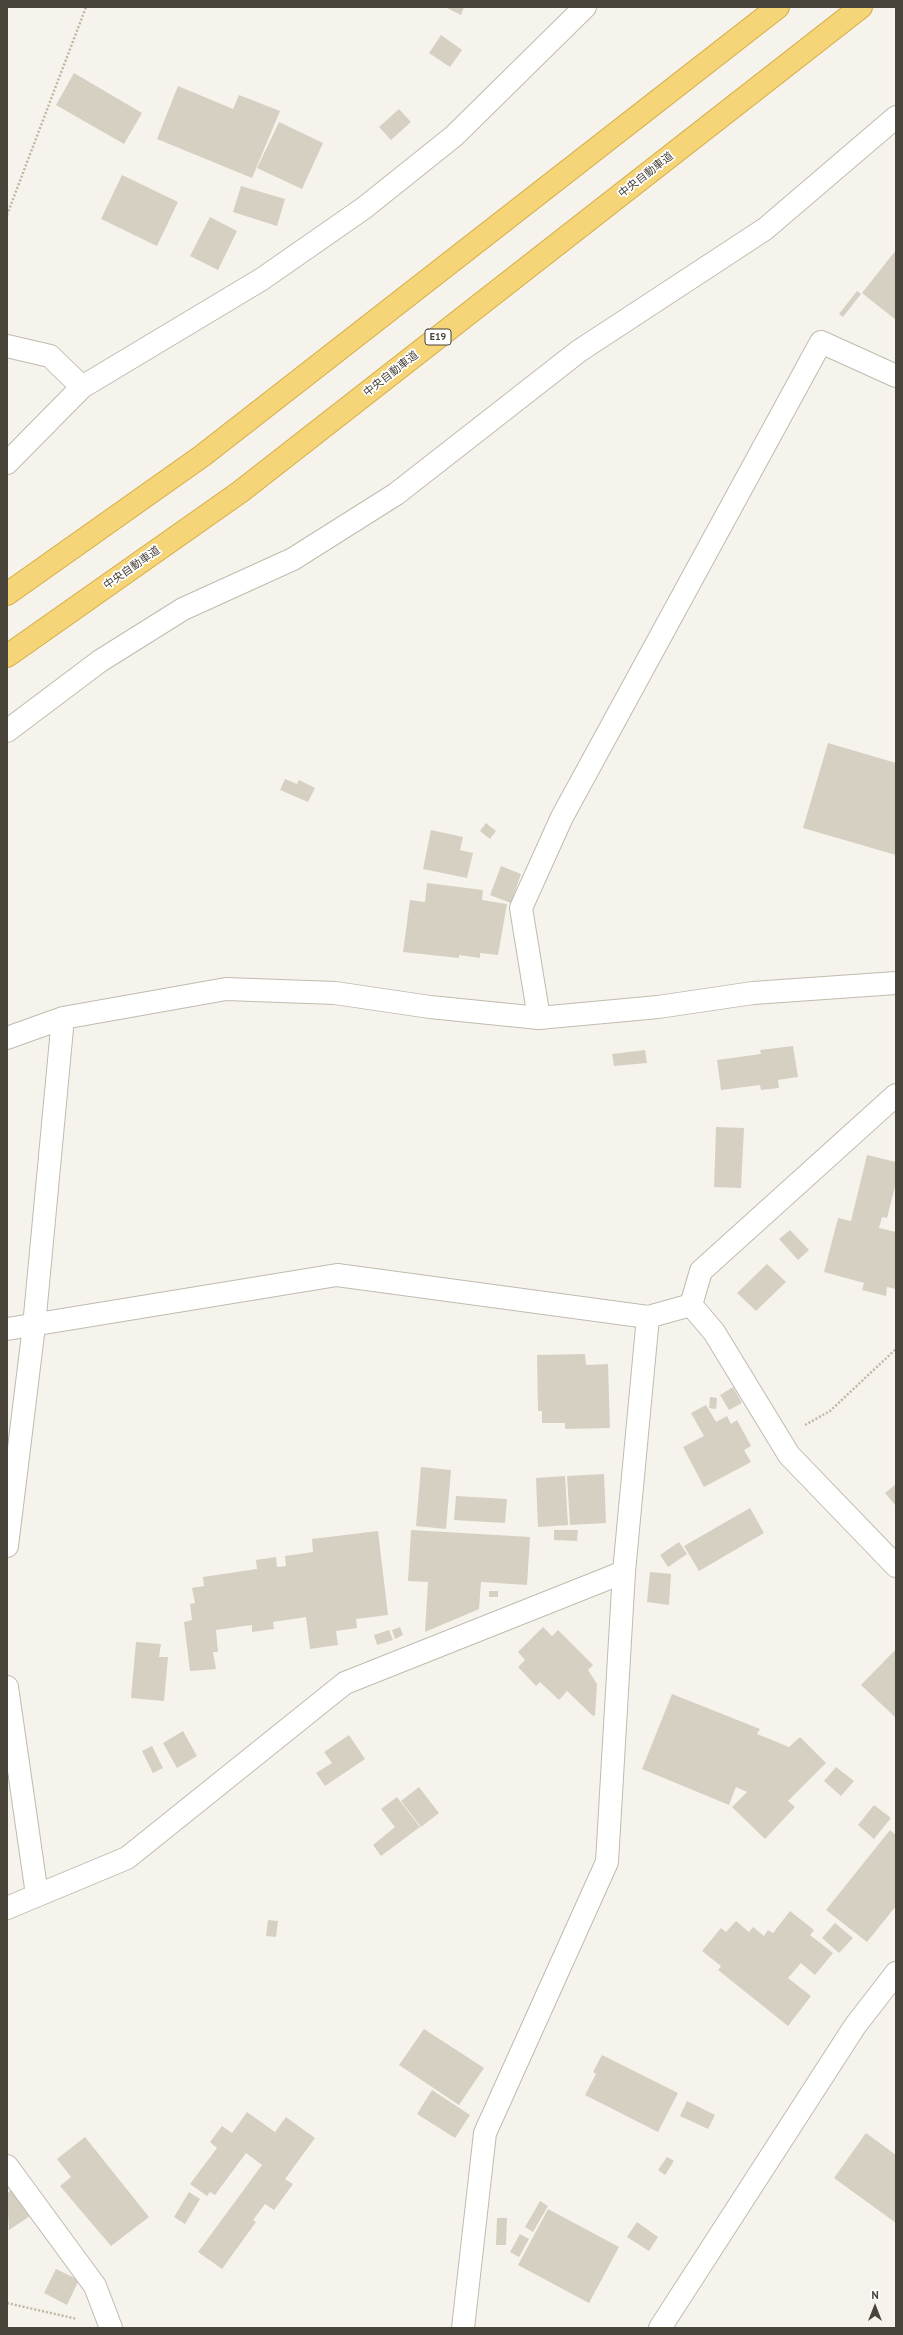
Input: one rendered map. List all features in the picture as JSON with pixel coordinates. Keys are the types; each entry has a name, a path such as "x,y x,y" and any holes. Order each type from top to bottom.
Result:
{"highway":[{"path":"7,594 202,456 778,7"},
{"name":"中央自動車道","path":"7,656 240,492 861,7"}],"street":[{"path":"7,463 82,387 262,279 364,208 454,136 578,9"},
{"path":"7,731 100,661 183,609 293,559 396,494 579,351 765,229 896,117"},
{"path":"539,1018 521,908 562,817 820,342 896,376"},
{"path":"7,346 50,356 82,387"},
{"path":"7,1038 63,1018 226,990 335,994 430,1007 539,1018 658,1007 753,993 896,983"},
{"path":"7,1546 34,1326 63,1018"},
{"path":"691,1305 701,1271 896,1095"},
{"path":"7,1329 34,1326 337,1275 648,1317 691,1305"},
{"path":"691,1305 714,1332 789,1455 896,1566"},
{"path":"463,2328 485,2133 607,1862 624,1572 648,1317"},
{"path":"7,1908 127,1858 345,1683 624,1572"},
{"path":"7,1687 37,1895"},
{"path":"660,2328 855,2026 896,1973"},
{"path":"7,2166 95,2286 110,2328"}],"path":[{"path":"7,215 86,7"},
{"path":"780,1440 830,1411 896,1349"},
{"path":"7,2303 110,2328"}],"building":[{"path":"445,7 464,7 461,15"},
{"path":"441,35 462,50 450,67 429,53"},
{"path":"74,73 142,113 124,144 56,105"},
{"path":"178,86 233,109 239,95 280,111 252,178 157,139"},
{"path":"399,109 411,122 391,140 379,127"},
{"path":"279,122 323,143 302,189 257,168"},
{"path":"122,175 178,202 157,246 101,219"},
{"path":"241,186 285,199 277,226 233,212"},
{"path":"210,217 237,231 218,270 190,256"},
{"path":"896,250 896,320 862,293"},
{"path":"857,291 861,294 843,317 839,314"},
{"path":"828,743 896,763 896,855 803,828"},
{"path":"285,779 297,784 299,780 315,788 308,802 280,790"},
{"path":"486,823 496,831 490,839 480,831"},
{"path":"431,830 463,837 460,850 473,853 467,878 423,869"},
{"path":"501,866 521,874 511,903 490,895"},
{"path":"427,883 483,890 482,900 507,904 498,955 480,953 480,958 459,955 459,958 403,952 410,900 425,902"},
{"path":"793,1046 798,1077 778,1080 779,1088 761,1090 760,1085 721,1090 717,1060 761,1054 760,1050"},
{"path":"645,1050 647,1063 614,1066 612,1054"},
{"path":"716,1127 744,1128 741,1188 714,1187"},
{"path":"867,1155 896,1162 896,1183 887,1218 882,1217 879,1228 896,1232 896,1289 887,1287 886,1296 862,1290 864,1283 824,1272 838,1218 851,1221"},
{"path":"790,1230 809,1250 798,1260 779,1239"},
{"path":"767,1264 786,1282 756,1311 737,1293"},
{"path":"585,1354 586,1365 608,1364 610,1428 565,1429 565,1423 542,1423 542,1411 538,1411 537,1355"},
{"path":"733,1387 742,1403 729,1410 720,1395"},
{"path":"710,1397 717,1398 716,1409 709,1408"},
{"path":"706,1405 716,1422 727,1416 731,1424 737,1420 751,1446 744,1450 751,1462 704,1487 683,1447 704,1436 691,1413"},
{"path":"421,1467 451,1470 446,1529 416,1526"},
{"path":"604,1474 606,1523 570,1525 567,1476"},
{"path":"565,1476 568,1525 538,1527 536,1478"},
{"path":"896,1484 896,1506 885,1493"},
{"path":"456,1496 507,1499 505,1523 454,1520"},
{"path":"750,1508 764,1533 699,1571 684,1546"},
{"path":"411,1530 530,1537 527,1585 481,1582 479,1609 425,1632 428,1582 408,1581"},
{"path":"554,1530 578,1530 577,1541 554,1540"},
{"path":"378,1531 388,1615 356,1619 357,1628 336,1631 338,1645 310,1649 306,1617 273,1622 274,1629 252,1632 252,1625 216,1630 218,1652 213,1652 216,1669 190,1671 184,1622 192,1620 190,1604 195,1603 192,1588 204,1586 203,1577 257,1569 256,1560 276,1557 277,1567 286,1566 285,1556 313,1552 312,1539"},
{"path":"679,1542 687,1554 668,1567 660,1555"},
{"path":"650,1572 671,1574 669,1605 647,1602"},
{"path":"489,1591 498,1591 498,1597 489,1597"},
{"path":"400,1627 403,1635 395,1639 392,1630"},
{"path":"543,1627 552,1636 558,1630 593,1665 588,1670 597,1684 595,1715 593,1716 567,1691 559,1700 540,1682 536,1686 518,1667 525,1660 518,1652"},
{"path":"389,1630 393,1640 377,1645 374,1635"},
{"path":"136,1642 161,1644 159,1657 168,1657 164,1701 131,1698"},
{"path":"896,1649 896,1718 861,1685"},
{"path":"672,1694 760,1729 757,1734 789,1747 800,1737 826,1763 788,1801 795,1807 765,1839 732,1807 747,1792 736,1787 729,1805 642,1769"},
{"path":"183,1731 197,1756 177,1768 163,1743"},
{"path":"349,1735 365,1759 325,1786 316,1773 332,1763 324,1752"},
{"path":"152,1746 163,1768 153,1773 142,1751"},
{"path":"836,1767 854,1781 841,1796 824,1781"},
{"path":"419,1787 439,1813 421,1827 401,1801"},
{"path":"397,1797 420,1827 381,1856 373,1845 395,1827 381,1809"},
{"path":"874,1805 891,1818 874,1839 858,1825"},
{"path":"890,1830 896,1835 896,1906 867,1942 826,1910"},
{"path":"790,1911 814,1930 810,1935 833,1953 815,1975 801,1963 788,1978 811,1996 788,2026 718,1970 721,1966 702,1951 721,1928 726,1932 736,1921 749,1932 753,1927 764,1936 768,1930 773,1933"},
{"path":"268,1920 278,1921 276,1937 266,1936"},
{"path":"835,1923 853,1938 839,1953 822,1938"},
{"path":"424,2029 484,2068 459,2105 399,2065"},
{"path":"602,2055 678,2093 658,2132 585,2095 596,2074 593,2072"},
{"path":"432,2090 470,2115 455,2138 417,2114"},
{"path":"687,2101 715,2115 708,2129 680,2116"},
{"path":"247,2112 275,2132 286,2117 315,2138 285,2179 293,2184 274,2210 265,2204 253,2220 256,2222 222,2269 198,2252 262,2165 246,2153 215,2195 210,2192 207,2196 190,2184 217,2148 210,2142 222,2126 232,2133"},
{"path":"866,2133 896,2155 896,2223 834,2178"},
{"path":"85,2137 149,2217 111,2246 60,2186 71,2177 57,2159"},
{"path":"667,2157 674,2161 665,2175 658,2170"},
{"path":"12,2190 30,2216 9,2230 7,2193"},
{"path":"189,2192 200,2199 185,2224 174,2217"},
{"path":"540,2201 548,2206 533,2232 525,2227"},
{"path":"548,2209 619,2247 589,2303 518,2265"},
{"path":"497,2218 507,2218 506,2245 496,2245"},
{"path":"637,2222 658,2237 649,2251 627,2237"},
{"path":"520,2234 529,2239 519,2257 510,2252"},
{"path":"56,2269 79,2280 67,2305 44,2293"}]}
